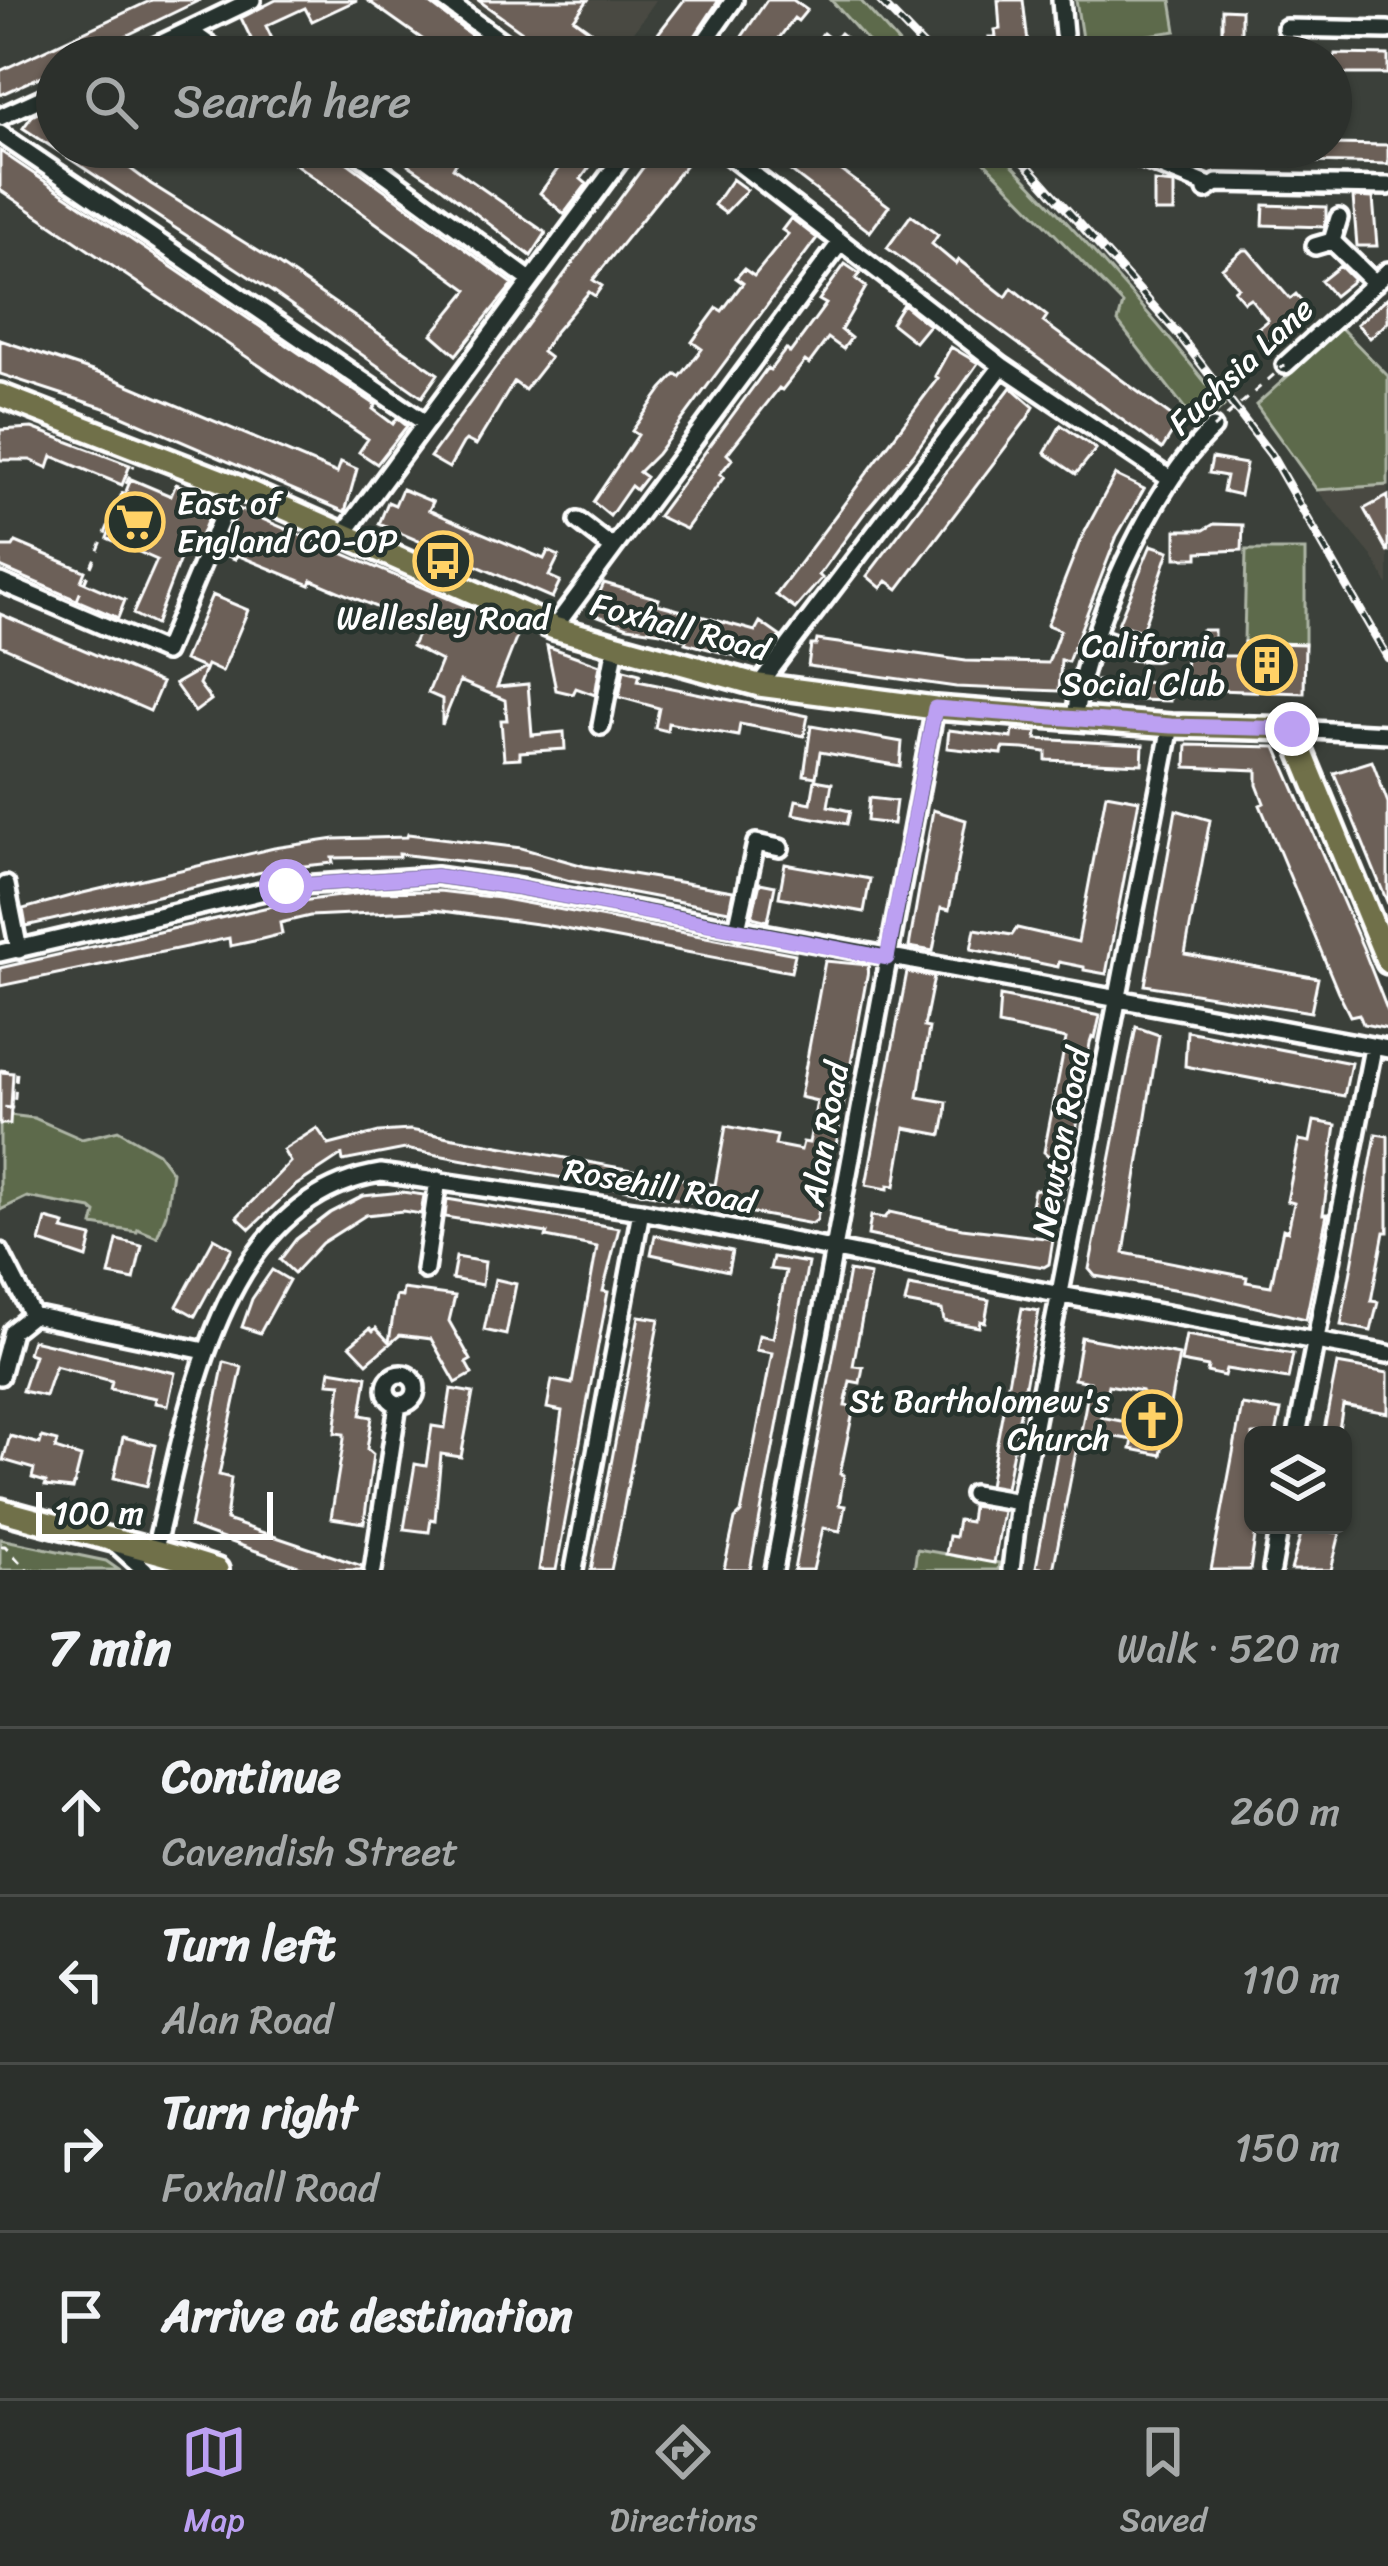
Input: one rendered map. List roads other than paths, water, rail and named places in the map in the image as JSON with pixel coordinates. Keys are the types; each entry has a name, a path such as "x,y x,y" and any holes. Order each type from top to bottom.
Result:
{"main road":[{"name":"Foxhall Road","path":"0,395 236,486 554,628 760,685 935,708 1171,726 1292,729"},
{"path":"1292,729 1388,962"},
{"path":"0,1510 116,1544 150,1559 217,1570"}],"street":[{"path":"179,36 252,0"},
{"path":"445,0 494,36"},
{"path":"1061,0 1064,34"},
{"path":"708,36 730,1"},
{"path":"1286,28 1388,30"},
{"path":"190,31 197,36"},
{"path":"0,117 36,101"},
{"path":"0,134 36,158"},
{"path":"50,168 424,422"},
{"path":"378,168 530,280"},
{"path":"343,535 614,168"},
{"path":"745,168 1002,366 1169,479"},
{"path":"1162,168 1208,188 1388,186"},
{"path":"1332,241 1339,218"},
{"path":"1315,246 1332,241"},
{"path":"1332,241 1382,277"},
{"path":"554,628 840,243"},
{"name":"Fuchsia Lane","path":"1285,365 1382,277"},
{"path":"760,685 1002,366"},
{"name":"Fuchsia Lane","path":"1075,719 1080,686 1133,544 1169,479 1214,428"},
{"path":"0,582 165,652 236,486"},
{"path":"578,521 613,548"},
{"path":"1097,637 1133,650 1155,651"},
{"path":"601,726 616,645"},
{"name":"Alan Road","path":"773,1570 935,708"},
{"name":"Newton Road","path":"1011,1570 1019,1502 1171,726"},
{"name":"Foxhall Road","path":"1292,729 1388,734"},
{"path":"737,929 756,843 779,848"},
{"path":"0,953 286,886 413,877 514,887 1380,1049 1299,1426"},
{"path":"6,885 19,950"},
{"name":"Rosehill Road","path":"150,1559 205,1352 219,1316 268,1239 290,1215 320,1192 353,1177 381,1172 641,1210 1061,1295 1388,1354"},
{"path":"425,1270 438,1180"},
{"path":"574,1570 641,1210"},
{"path":"0,1252 32,1315"},
{"path":"32,1315 205,1352"},
{"path":"0,1376 12,1331 32,1315"},
{"path":"373,1570 398,1404"},
{"path":"973,1493 1019,1502"},
{"path":"1272,1570 1278,1534"}],"railway":[{"path":"879,0 914,36"},
{"path":"1030,168 1179,335 1271,455 1388,658"}],"place":[{"name":"East of England CO-OP","path":"135,522"},
{"name":"Wellesley Road","path":"443,561"},
{"name":"California Social Club","path":"1267,665"},
{"name":"St Bartholomew's Church","path":"1152,1420"}]}
